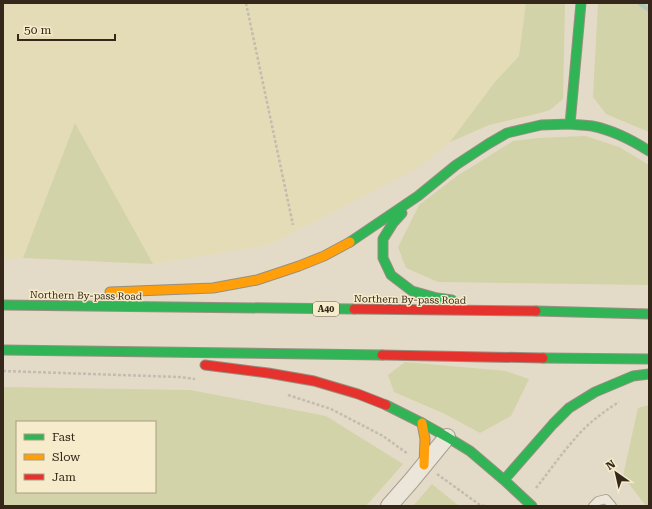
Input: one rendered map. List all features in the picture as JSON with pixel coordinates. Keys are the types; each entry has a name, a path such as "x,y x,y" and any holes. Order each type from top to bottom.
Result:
{"main road":[{"path":"570,124 581,3"},
{"path":"104,292 213,288 258,280 299,266 324,256 348,243 418,196 456,165 507,133 541,125 570,124 592,126 614,133 649,152"},
{"path":"418,196 393,223 383,240 383,258 391,275 412,292 437,298 532,311"},
{"name":"Northern By-pass Road","path":"3,299 649,314"},
{"path":"3,350 649,359"},
{"path":"91,352 168,361"},
{"path":"199,364 314,381 358,394 393,408 470,451 532,506"},
{"path":"504,480 552,424 569,408 595,392 633,376 649,374"},
{"path":"422,423 428,467"}],"street":[{"path":"389,506 428,467 447,437"}],"lane":[{"path":"593,506 598,501 606,499 612,506"}],"path":[{"path":"246,3 293,225"},
{"path":"3,371 179,377 202,380"},
{"path":"282,393 331,409 383,436 410,456"},
{"path":"536,488 572,441 605,411"},
{"path":"428,467 485,506"}],"shaded area":[{"path":"3,3 526,3 519,55 495,82 450,142 418,168 269,245 153,264 75,123 23,258 3,259"}],"green space":[{"path":"526,3 565,3 563,99 550,110 489,125 450,142 495,82 519,56"},
{"path":"598,3 649,3 649,132 606,114 593,97"},
{"path":"75,123 153,264 23,258"},
{"path":"585,136 619,147 649,165 649,285 438,282 406,268 398,247 419,205 457,176 513,141"},
{"path":"405,362 506,371 529,379 511,416 480,433 445,414 394,392 388,375"},
{"path":"3,387 190,390 326,416 403,464 366,506 3,506"},
{"path":"649,405 649,506 646,506 623,476 638,408"},
{"path":"432,484 459,506 413,506"}],"waterway":[{"path":"639,3 649,10"}],"traffic: fast":[{"path":"581,3 570,124 592,126 607,130 629,139 649,151"},
{"path":"350,242 418,196 456,165 507,133 541,125 570,124"},
{"path":"402,213 393,223 383,239 383,258 391,275 412,291 437,298 452,300"},
{"path":"3,305 354,309"},
{"path":"536,311 649,314"},
{"path":"3,350 382,355"},
{"path":"543,358 649,359"},
{"path":"504,480 569,408 595,392 633,376 649,374"},
{"path":"386,405 447,437"},
{"path":"447,437 470,451 532,506"}],"traffic: slow":[{"path":"110,292 213,288 257,280 324,256 350,242"},
{"path":"422,423 425,439 424,465"}],"traffic: jam":[{"path":"354,309 536,311"},
{"path":"382,355 543,358"},
{"path":"205,365 268,373 314,381 358,394 386,405"}]}
